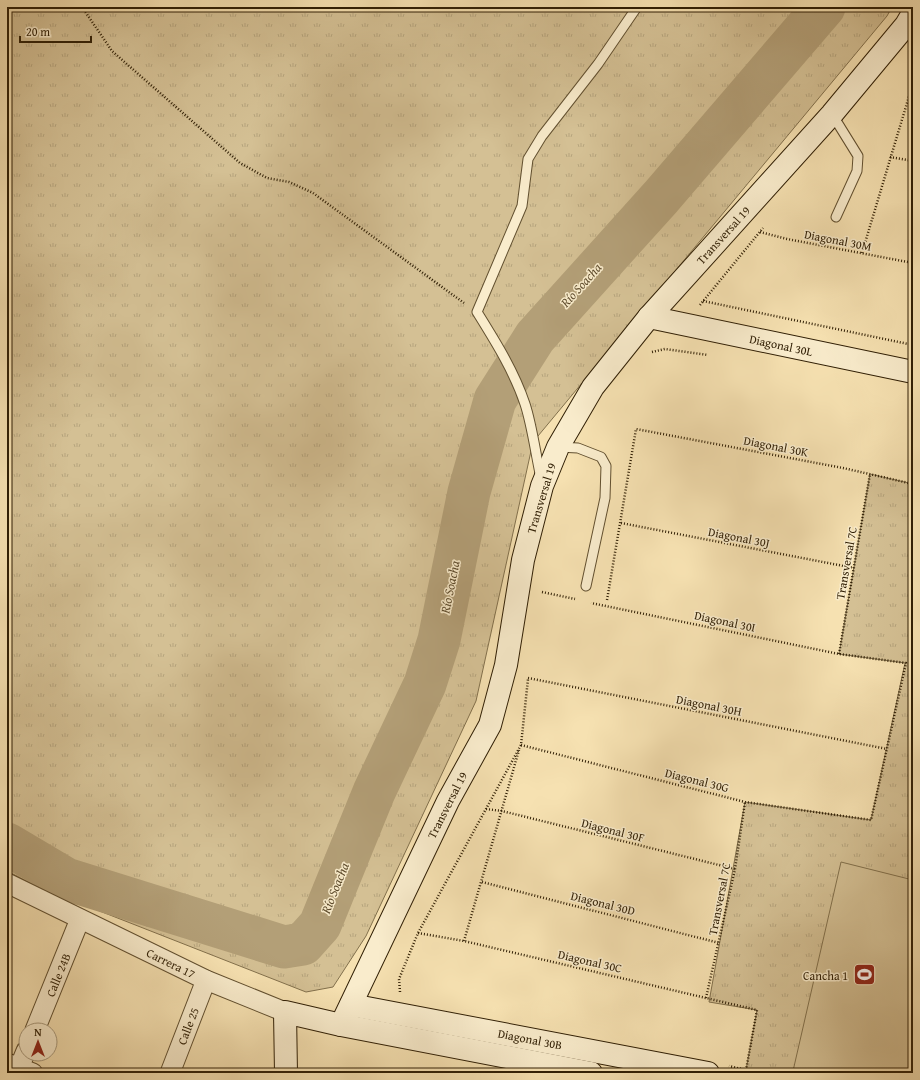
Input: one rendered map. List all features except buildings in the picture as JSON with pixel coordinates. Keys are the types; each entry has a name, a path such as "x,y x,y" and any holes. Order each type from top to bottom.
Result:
{"main road":[{"name":"Transversal 19","path":"341,1025 448,800 490,725 506,665 524,560 542,486 558,447 593,387 649,317 832,114 906,25 913,13"},
{"name":"Diagonal 30L","path":"649,317 913,372"},
{"name":"Diagonal 30B","path":"351,1005 708,1073"},
{"name":"Carrera 17","path":"285,1012 341,1025"},
{"path":"285,1012 286,1073"},
{"name":"Diagonal 30B","path":"341,1025 562,1070 591,1073"}],"street":[{"name":"Carrera 17","path":"7,883 206,980 285,1012"},
{"name":"Calle 24B","path":"38,1022 80,919"},
{"name":"Calle 25","path":"170,1073 206,980"}],"lane":[{"path":"542,486 526,406 519,386 477,312 522,206 528,159 542,136 598,64 637,7"},
{"path":"832,114 858,156 857,171 836,217"},
{"path":"558,447 578,448 601,457 606,466 605,498 586,586"}],"path":[{"path":"82,7 112,51 240,163 267,178 289,182 313,193 477,312"},
{"path":"862,253 913,83"},
{"path":"890,158 913,161"},
{"name":"Diagonal 30M","path":"760,232 913,264"},
{"path":"703,301 913,345"},
{"name":"Diagonal 30K","path":"621,523 636,429 870,474 913,484"},
{"name":"Transversal 7C","path":"839,654 870,474"},
{"path":"607,600 621,523"},
{"name":"Diagonal 30J","path":"621,523 854,568"},
{"path":"542,592 581,600"},
{"name":"Diagonal 30I","path":"589,602 839,654 906,663 887,749"},
{"name":"Diagonal 30H","path":"528,678 887,749"},
{"name":"Diagonal 30G","path":"502,811 521,745 745,802 871,820 887,749"},
{"name":"Transversal 7C","path":"706,998 735,869 745,802"},
{"name":"Diagonal 30F","path":"486,809 502,811 735,869"},
{"path":"464,941 502,811"},
{"name":"Diagonal 30D","path":"482,882 719,943"},
{"name":"Diagonal 30C","path":"418,933 464,941 757,1010 746,1070"}],"green space":[{"path":"7,7 892,7 887,16 533,442 476,701 366,936 333,987 306,992 36,886 7,871"},
{"path":"870,474 913,484 913,1073 756,1073 746,1070 757,1010 709,1002 745,802 871,820 905,663 839,654"},
{"name":"Cancha 1","path":"841,862 913,880 913,1073 802,1073 793,1071"}],"waterway":[{"name":"Río Soacha","path":"7,844 66,879 284,947 303,944 320,925 374,792 425,684 439,640 469,492 495,400 535,337 661,197 824,7"}],"place":[{"name":"Cancha 1","path":"864,975"}]}
